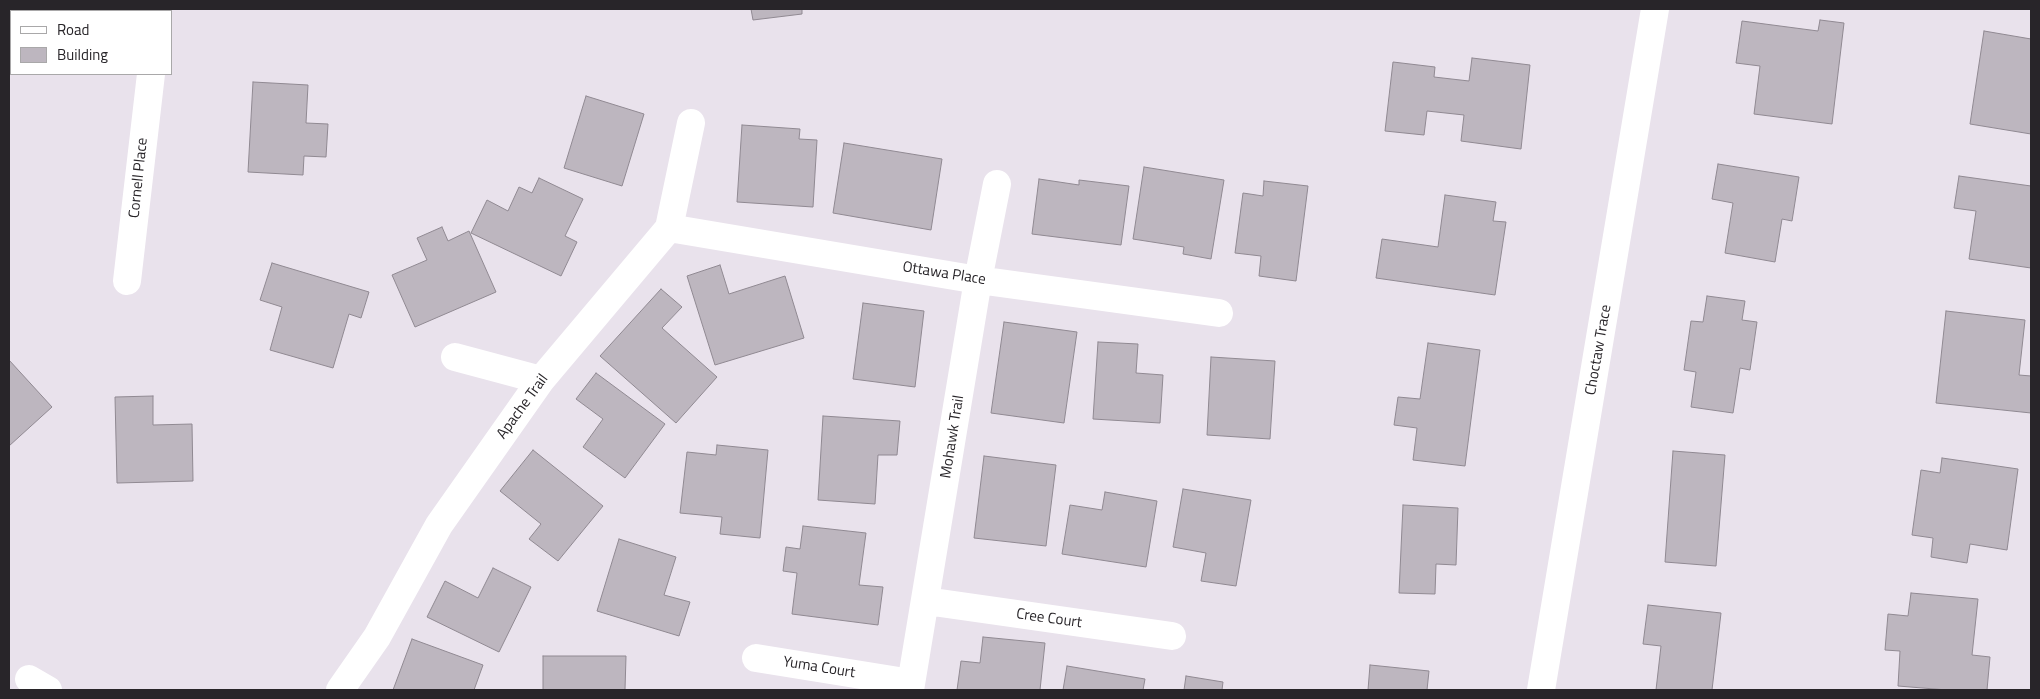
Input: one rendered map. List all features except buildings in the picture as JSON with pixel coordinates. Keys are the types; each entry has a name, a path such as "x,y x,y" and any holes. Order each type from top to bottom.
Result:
{"street":[{"name":"Choctaw Trace","path":"1541,690 1655,9"},
{"name":"Cornell Place","path":"128,281 151,75"},
{"name":"Apache Trail","path":"340,690 377,637 440,525 541,380 670,228 691,123"},
{"name":"Mohawk Trail","path":"910,686 926,601 978,280 997,184"},
{"name":"Ottawa Place","path":"670,228 978,280 1219,313"},
{"path":"455,357 541,380"},
{"name":"Cree Court","path":"926,601 1172,636"},
{"name":"Yuma Court","path":"756,658 910,686"}]}
